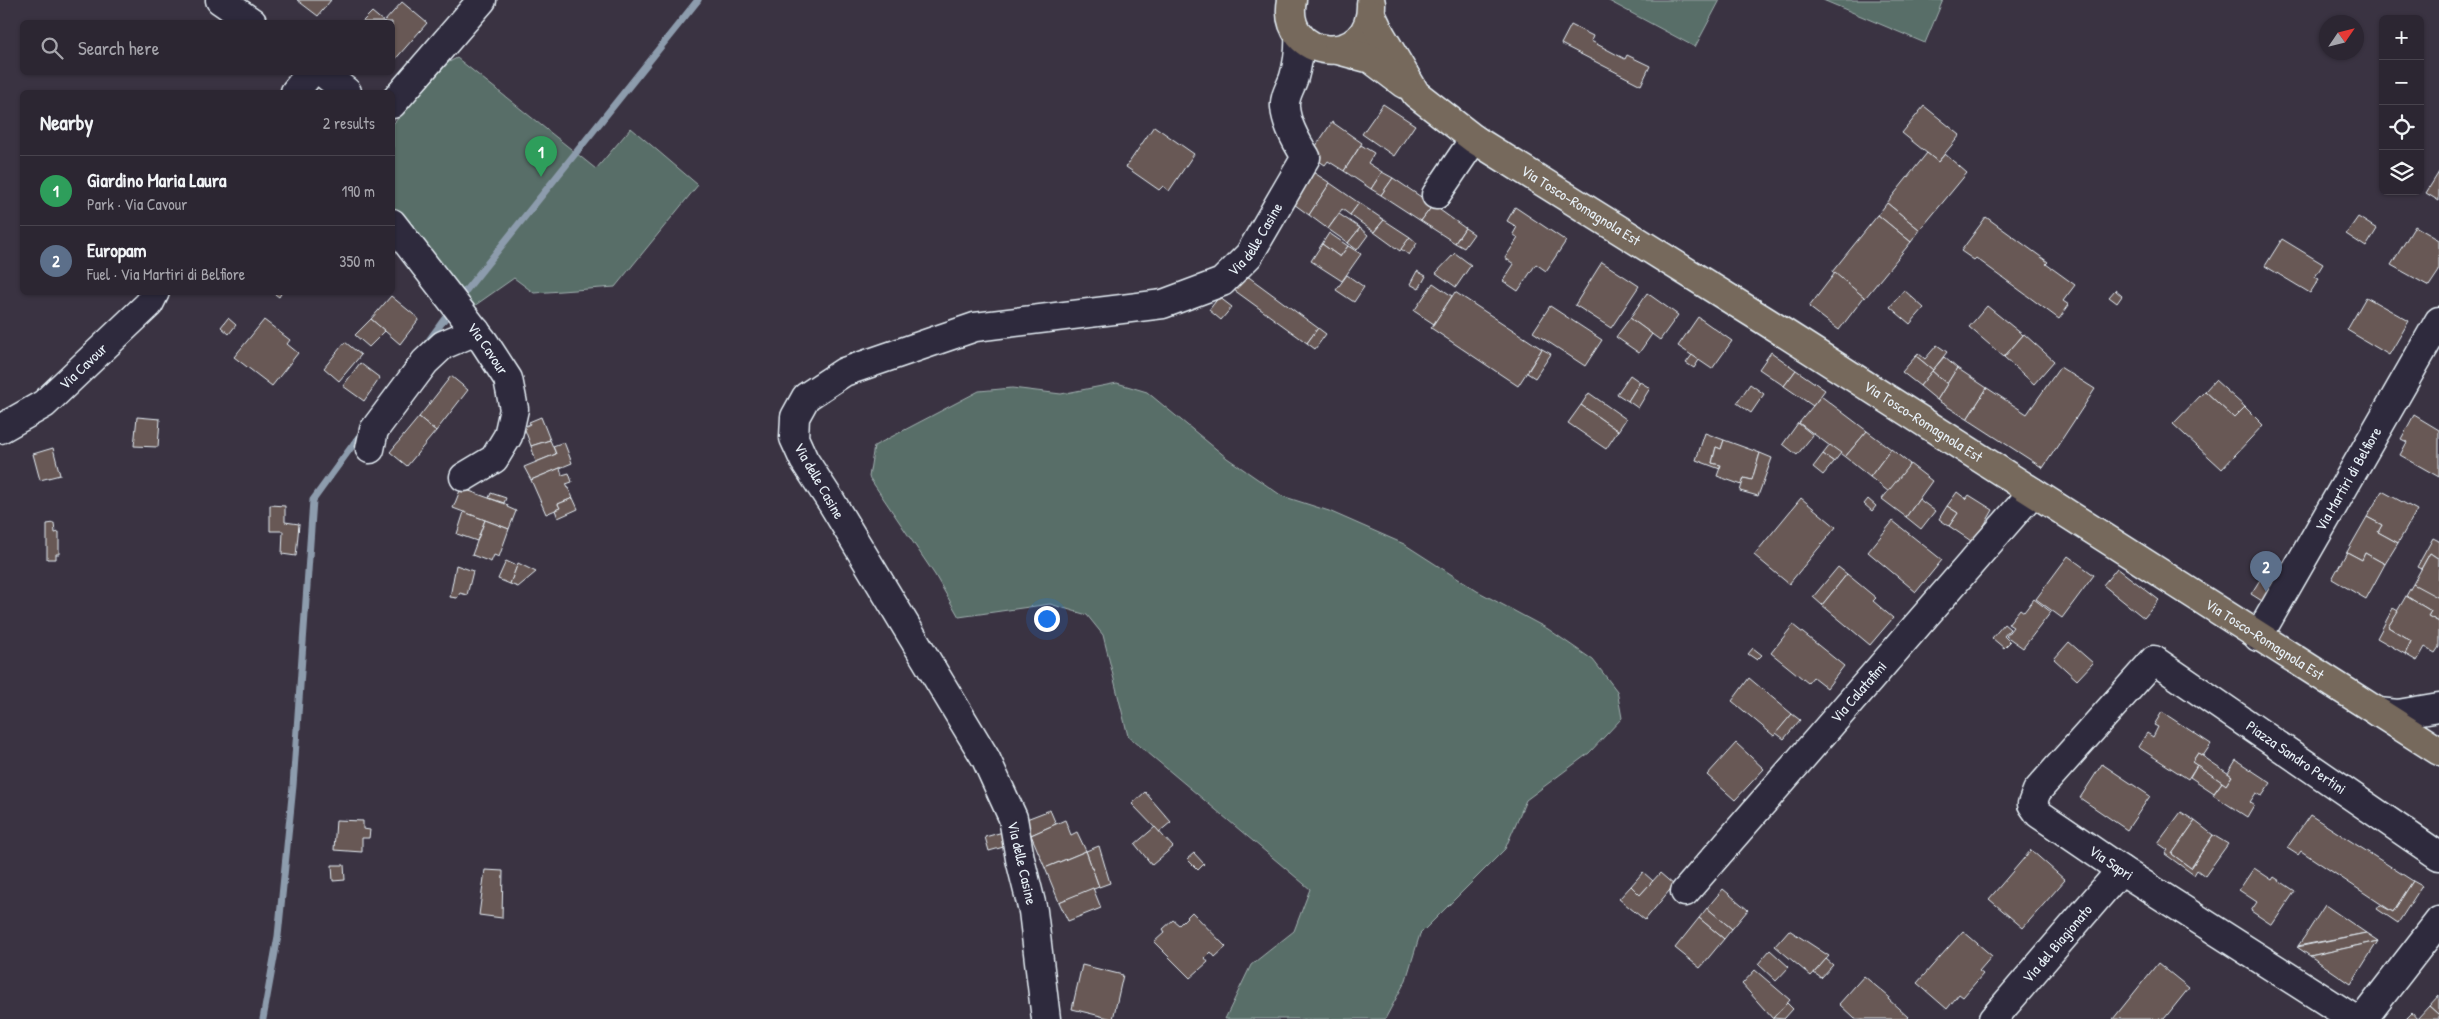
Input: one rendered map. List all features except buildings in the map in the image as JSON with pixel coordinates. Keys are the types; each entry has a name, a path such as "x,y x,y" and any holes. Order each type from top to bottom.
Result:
{"main road":[{"name":"Via Tosco-Romagnola Est","path":"1271,0 1294,19 1312,45 1371,59 1412,89 1434,110 1474,139 1767,322 2439,751"},
{"name":"Via Tosco-Romagnola Est","path":"1334,50 1346,47 1360,38 1369,24 1370,7"},
{"name":"Via Tosco-Romagnola Est","path":"1370,7 1412,89"}],"street":[{"path":"220,0 249,20"},
{"path":"395,101 482,0"},
{"path":"1294,19 1300,52 1294,79"},
{"path":"1294,79 1314,60 1334,50"},
{"path":"297,90 309,75"},
{"path":"326,75 344,90"},
{"name":"Via delle Casine","path":"1046,1019 1033,911 1020,859 1013,818 986,759 832,503 804,460 794,438 795,417 806,397 844,372 975,327 1163,304 1222,282 1249,255 1306,156 1293,134 1285,107 1286,96 1294,79"},
{"path":"1436,195 1474,139"},
{"name":"Via Cavour","path":"395,228 462,313 508,379 514,409 508,436 494,460 464,478"},
{"name":"Via Cavour","path":"0,429 44,404 149,304 154,295"},
{"path":"370,449 374,430 425,362 443,345 462,313"},
{"name":"Via Martiri di Belfiore","path":"2258,637 2439,321"},
{"name":"Via Calatafimi","path":"1685,892 2033,492"},
{"name":"Piazza Sandro Pertini","path":"2154,660 2439,856"},
{"name":"Via Sapri","path":"2154,660 2037,791 2032,804 2039,814 2121,870 2354,1019"},
{"path":"2378,712 2398,714 2439,707"},
{"name":"Via del Biagionato","path":"1993,1019 2121,870"},
{"path":"2363,1019 2439,921"}],"green space":[{"path":"1607,0 1720,0 1695,47"},
{"path":"1823,0 1943,0 1925,43"},
{"path":"457,58 596,169 631,128 698,185 615,287 534,293 514,278 467,311 395,211 395,122 449,62"},
{"path":"1117,383 1147,392 1227,458 1282,496 1329,511 1404,544 1477,591 1548,629 1593,660 1617,691 1622,718 1589,753 1526,800 1505,849 1420,934 1406,980 1385,1019 1225,1019 1251,965 1294,931 1310,889 1128,736 1103,635 1087,615 1050,604 959,617 935,575 869,477 874,446 979,391 1012,388 1061,394"}],"waterway":[{"path":"459,299 698,0"},
{"path":"427,343 451,310"},
{"path":"263,1019 278,936 293,786 313,500 363,431"}],"place":[{"name":"Giardino Maria Laura","path":"541,177"},
{"name":"Europam","path":"2266,592"}]}
